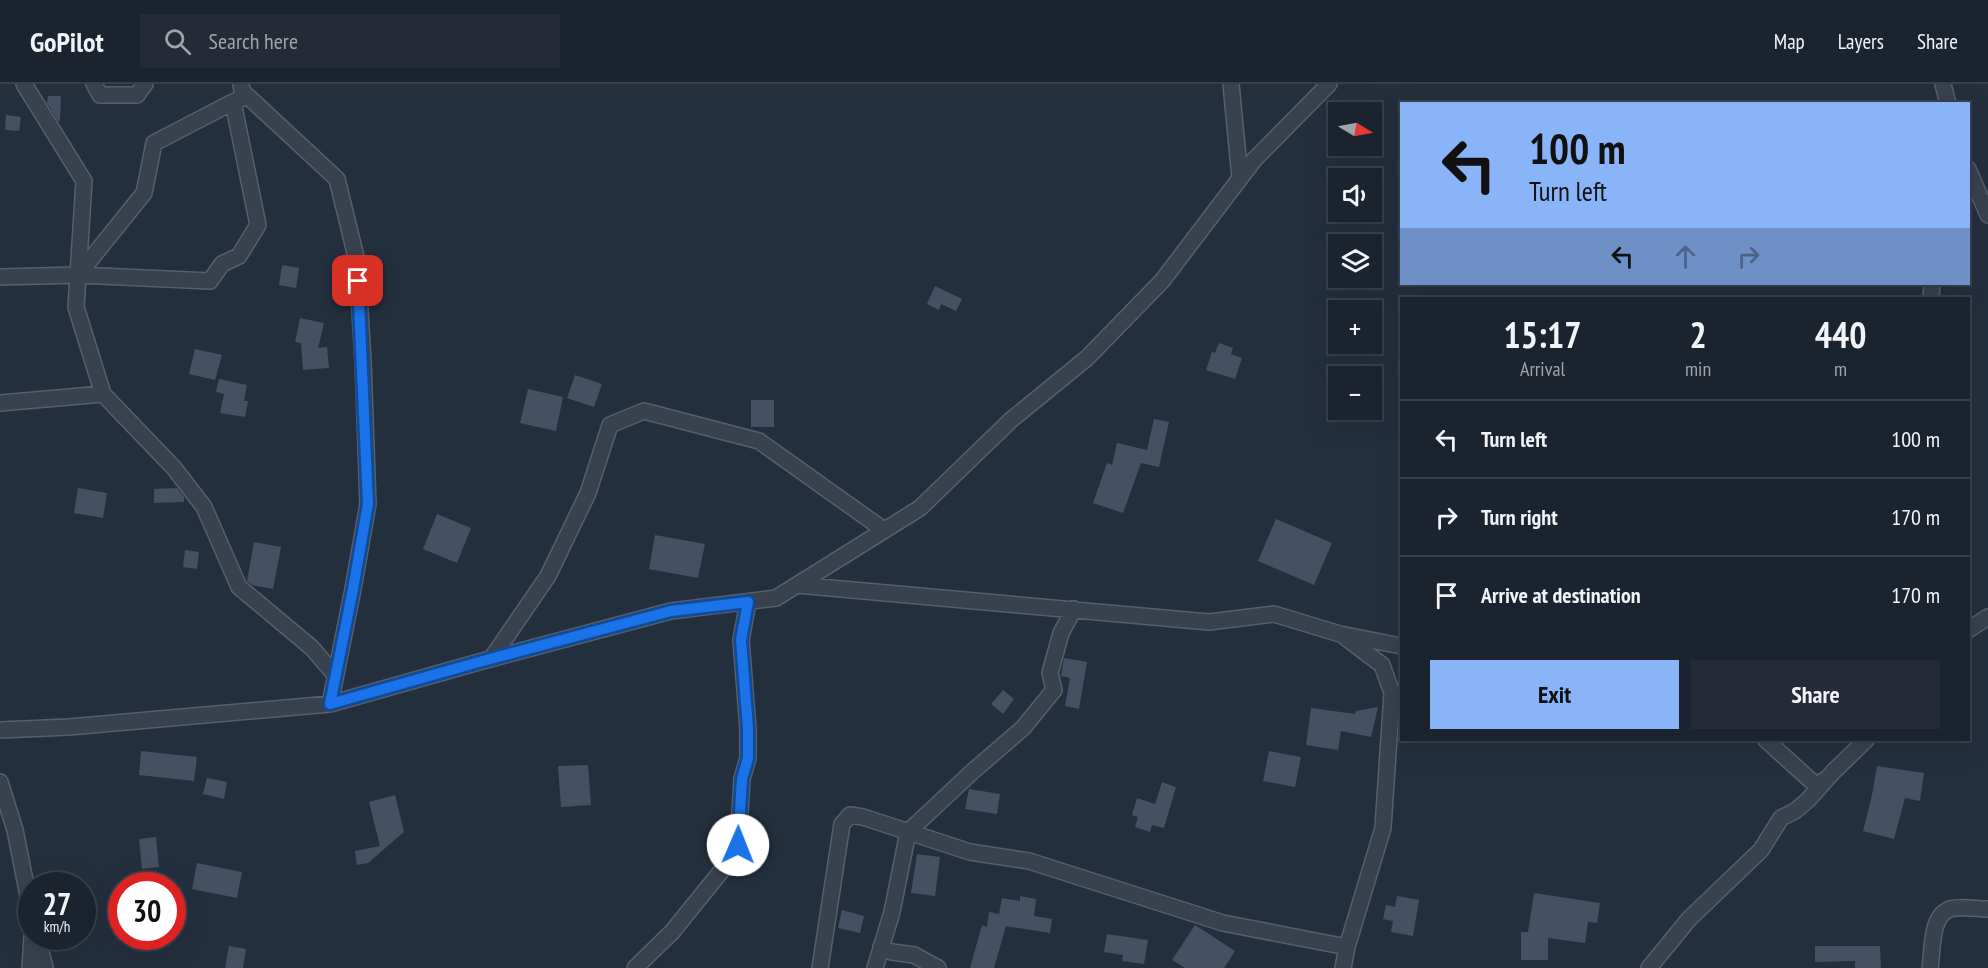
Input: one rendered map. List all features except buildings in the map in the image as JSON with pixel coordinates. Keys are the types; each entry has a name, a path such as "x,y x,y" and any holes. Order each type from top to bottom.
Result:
{"street":[{"path":"24,84 84,181 76,307 103,394 174,468 204,507 239,587 312,648 336,675"},
{"path":"94,84 100,95 137,95 145,84"},
{"path":"1231,84 1240,178"},
{"path":"0,730 81,727 330,704 671,611 776,598 920,508 1011,420 1087,358 1162,281 1254,160 1329,84"},
{"path":"1943,84 1948,102"},
{"path":"78,275 144,193 154,143 240,94"},
{"path":"0,277 78,275 210,281 222,264 239,256 258,225 240,94"},
{"path":"240,94 337,179 357,261 368,504 330,704"},
{"path":"1970,174 1988,215"},
{"path":"0,403 103,394"},
{"path":"491,659 548,576 588,493 610,425 644,411 759,441 884,530"},
{"path":"797,585 1209,622 1274,614 1340,634 1400,646"},
{"path":"635,968 672,932 727,864 738,845 742,779 748,758 741,640 748,602"},
{"path":"875,968 892,912 908,832 1023,728 1054,690 1050,673 1061,633 1074,609"},
{"path":"1970,629 1988,617"},
{"path":"1340,634 1382,665 1392,693 1383,828 1347,947 1343,968"},
{"path":"1767,741 1819,788"},
{"path":"1819,788 1848,741"},
{"path":"1649,968 1689,919 1761,850 1781,818 1795,811 1865,741"},
{"path":"0,782 15,830 23,872"},
{"path":"820,968 842,824 850,815 863,817 970,852 1029,861 1222,923 1347,947"},
{"path":"1930,968 1936,924 1941,914 1952,908 1988,909"},
{"path":"881,947 892,952 914,955 938,968"},
{"path":"30,968 31,950"},
{"path":"40,950 45,968"}],"route":[{"path":"358,281 368,504 330,704 671,611 748,602 741,640 748,758 742,779 738,845"}]}
